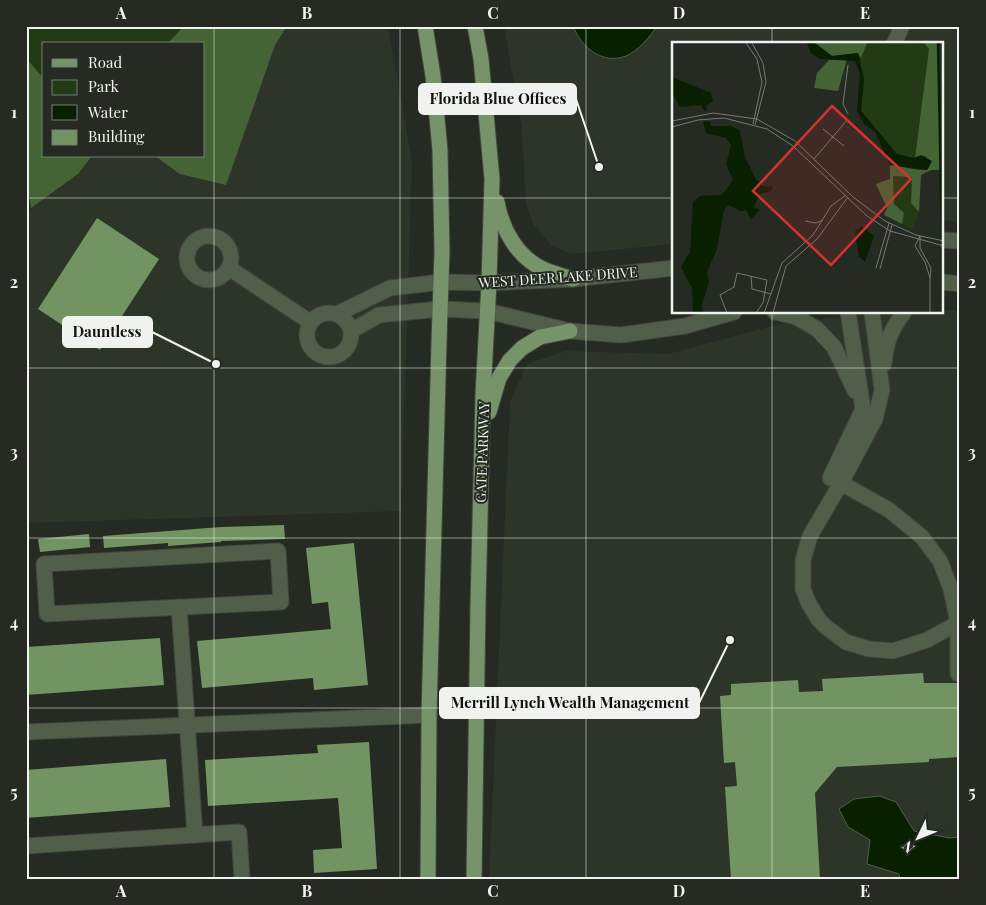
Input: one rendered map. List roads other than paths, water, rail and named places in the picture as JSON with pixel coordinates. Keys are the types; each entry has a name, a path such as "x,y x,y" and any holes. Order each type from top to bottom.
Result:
{"main road":[{"path":"425,26 433,76 440,150 442,282 429,715 428,879"},
{"name":"GATE PARKWAY","path":"474,879 478,605 492,179 482,59 475,26"},
{"path":"492,179 500,217 519,250 542,269 573,279"},
{"path":"483,432 498,378 510,360 522,348 540,336 570,331"}],"street":[{"path":"895,42 902,26"},
{"path":"944,240 960,242"},
{"path":"229,268 310,322"},
{"name":"WEST DEER LAKE DRIVE","path":"337,314 390,288 442,282 489,283 573,279 672,268"},
{"name":"WEST DEER LAKE DRIVE","path":"351,331 379,315 440,309 487,311 570,331 621,335 685,326 727,314"},
{"path":"322,314 337,314 344,318 351,331 349,346 338,355 324,357 312,350 308,344 307,329 315,317 322,314"},
{"path":"784,314 803,321 817,330 834,346 863,408"},
{"path":"848,314 863,408 836,480 810,536 803,560 803,589 809,604 819,620 846,642 869,649 893,651 927,640 958,623"},
{"path":"872,314 882,390"},
{"path":"836,480 875,419 882,390 885,350 893,328 903,314"},
{"path":"836,480 889,510 922,537 940,561 951,589 958,623 958,674"},
{"path":"278,551 281,602 180,608 47,614 44,564 278,551"},
{"path":"180,608 194,835"},
{"path":"26,732 429,715"},
{"path":"26,846 239,832 242,879"}],"water":[{"path":"573,26 657,26 639,47 626,56 609,58 601,56 587,47 581,41"},
{"path":"879,796 896,802 914,831 949,838 960,837 960,879 900,879 899,874 867,864 870,840 848,827 839,809 854,799"}],"place":[{"name":"Florida Blue Offices","path":"599,167"},
{"name":"Dauntless","path":"216,364"},
{"name":"Merrill Lynch Wealth Management","path":"730,640"}]}
